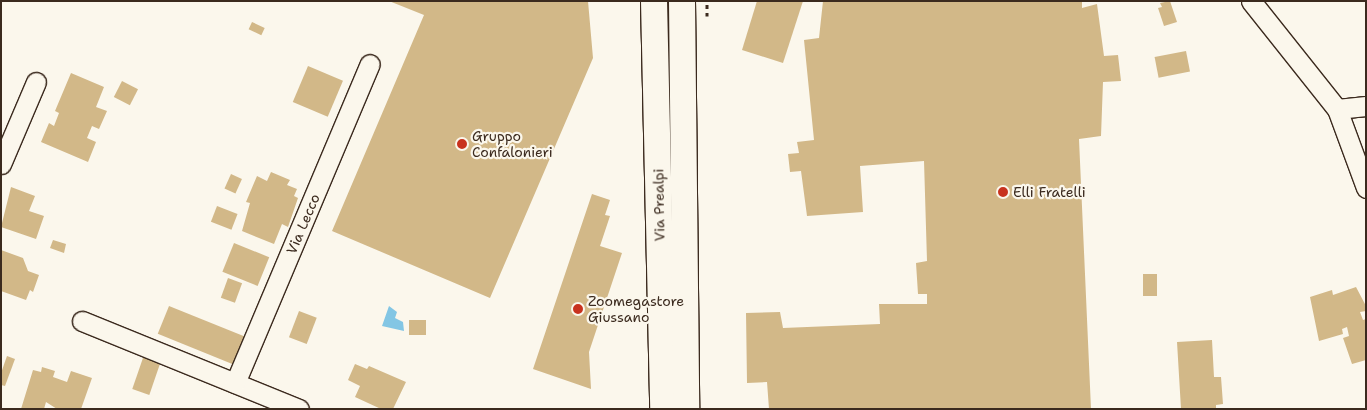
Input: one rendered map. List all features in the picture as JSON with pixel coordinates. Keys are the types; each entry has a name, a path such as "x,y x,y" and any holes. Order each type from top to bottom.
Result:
{"main road":[{"name":"Via Prealpi","path":"654,1 663,409"},
{"name":"Via Prealpi","path":"682,1 686,409"}],"street":[{"path":"1251,1 1337,109 1366,188"},
{"name":"Via Lecco","path":"235,383 370,64"},
{"path":"1,164 36,82"},
{"path":"1337,109 1366,106"},
{"path":"82,321 299,409"}],"water":[{"path":"389,306 397,312 395,318 403,322 404,331 382,326"}],"building":[{"name":"Gruppo Confalonieri","path":"389,1 588,1 593,58 490,298 332,231 424,15"},
{"path":"757,1 803,1 783,63 742,50"},
{"name":"Elli Fratelli","path":"823,1 1082,1 1082,8 1097,4 1104,56 1118,55 1121,81 1103,82 1101,136 1079,139 1091,409 769,409 767,382 747,383 746,313 780,312 783,328 880,324 879,304 927,304 927,294 918,294 916,263 927,261 924,161 860,166 863,212 807,216 801,171 790,172 788,154 799,153 797,142 814,140 804,40 819,38"},
{"path":"1170,1 1177,22 1164,26 1158,8 1162,7 1160,3"},
{"path":"252,22 265,28 261,35 249,29"},
{"path":"1186,51 1190,72 1159,78 1155,57"},
{"path":"308,66 343,81 328,117 293,102"},
{"path":"71,73 104,87 96,107 107,111 99,129 92,126 87,138 96,142 88,162 41,142 49,123 54,126 59,113 55,111"},
{"path":"122,81 138,89 130,105 114,97"},
{"path":"271,172 290,180 287,185 297,189 294,196 298,198 288,227 282,224 274,244 242,231 250,203 246,202 257,176 267,181"},
{"path":"231,174 242,179 235,193 224,189"},
{"path":"11,187 35,196 29,211 44,216 36,239 1,227"},
{"name":"Zoomegastore Giussano","path":"592,194 610,200 605,215 610,216 600,246 622,253 589,352 591,389 533,369"},
{"path":"217,206 238,214 231,230 211,222"},
{"path":"53,240 66,244 64,253 50,248"},
{"path":"234,243 269,257 258,286 222,272"},
{"path":"1,250 23,258 28,271 39,275 33,292 30,290 26,300 1,291"},
{"path":"1143,274 1157,274 1157,296 1143,296"},
{"path":"228,278 242,283 235,303 221,298"},
{"path":"1356,287 1366,306 1366,311 1360,312 1363,320 1366,319 1366,360 1352,364 1343,338 1349,336 1347,327 1342,329 1343,334 1319,341 1310,297 1332,290 1333,295"},
{"path":"169,306 250,339 238,366 158,334"},
{"path":"299,311 317,318 307,344 289,337"},
{"path":"409,320 426,320 426,335 409,335"},
{"path":"1212,340 1214,377 1221,377 1223,404 1216,405 1216,409 1181,409 1177,342"},
{"path":"144,355 161,361 149,395 132,389"},
{"path":"7,356 15,359 5,386 1,385 1,373"},
{"path":"355,364 367,369 369,366 406,382 393,409 381,409 355,397 360,386 348,380"},
{"path":"42,367 55,371 53,377 67,382 71,371 92,378 81,409 57,409 46,402 44,409 21,409 33,370 41,372"}],"place":[{"name":"Gruppo Confalonieri","path":"462,144"},
{"name":"Elli Fratelli","path":"1003,192"},
{"name":"Zoomegastore Giussano","path":"578,309"}]}
